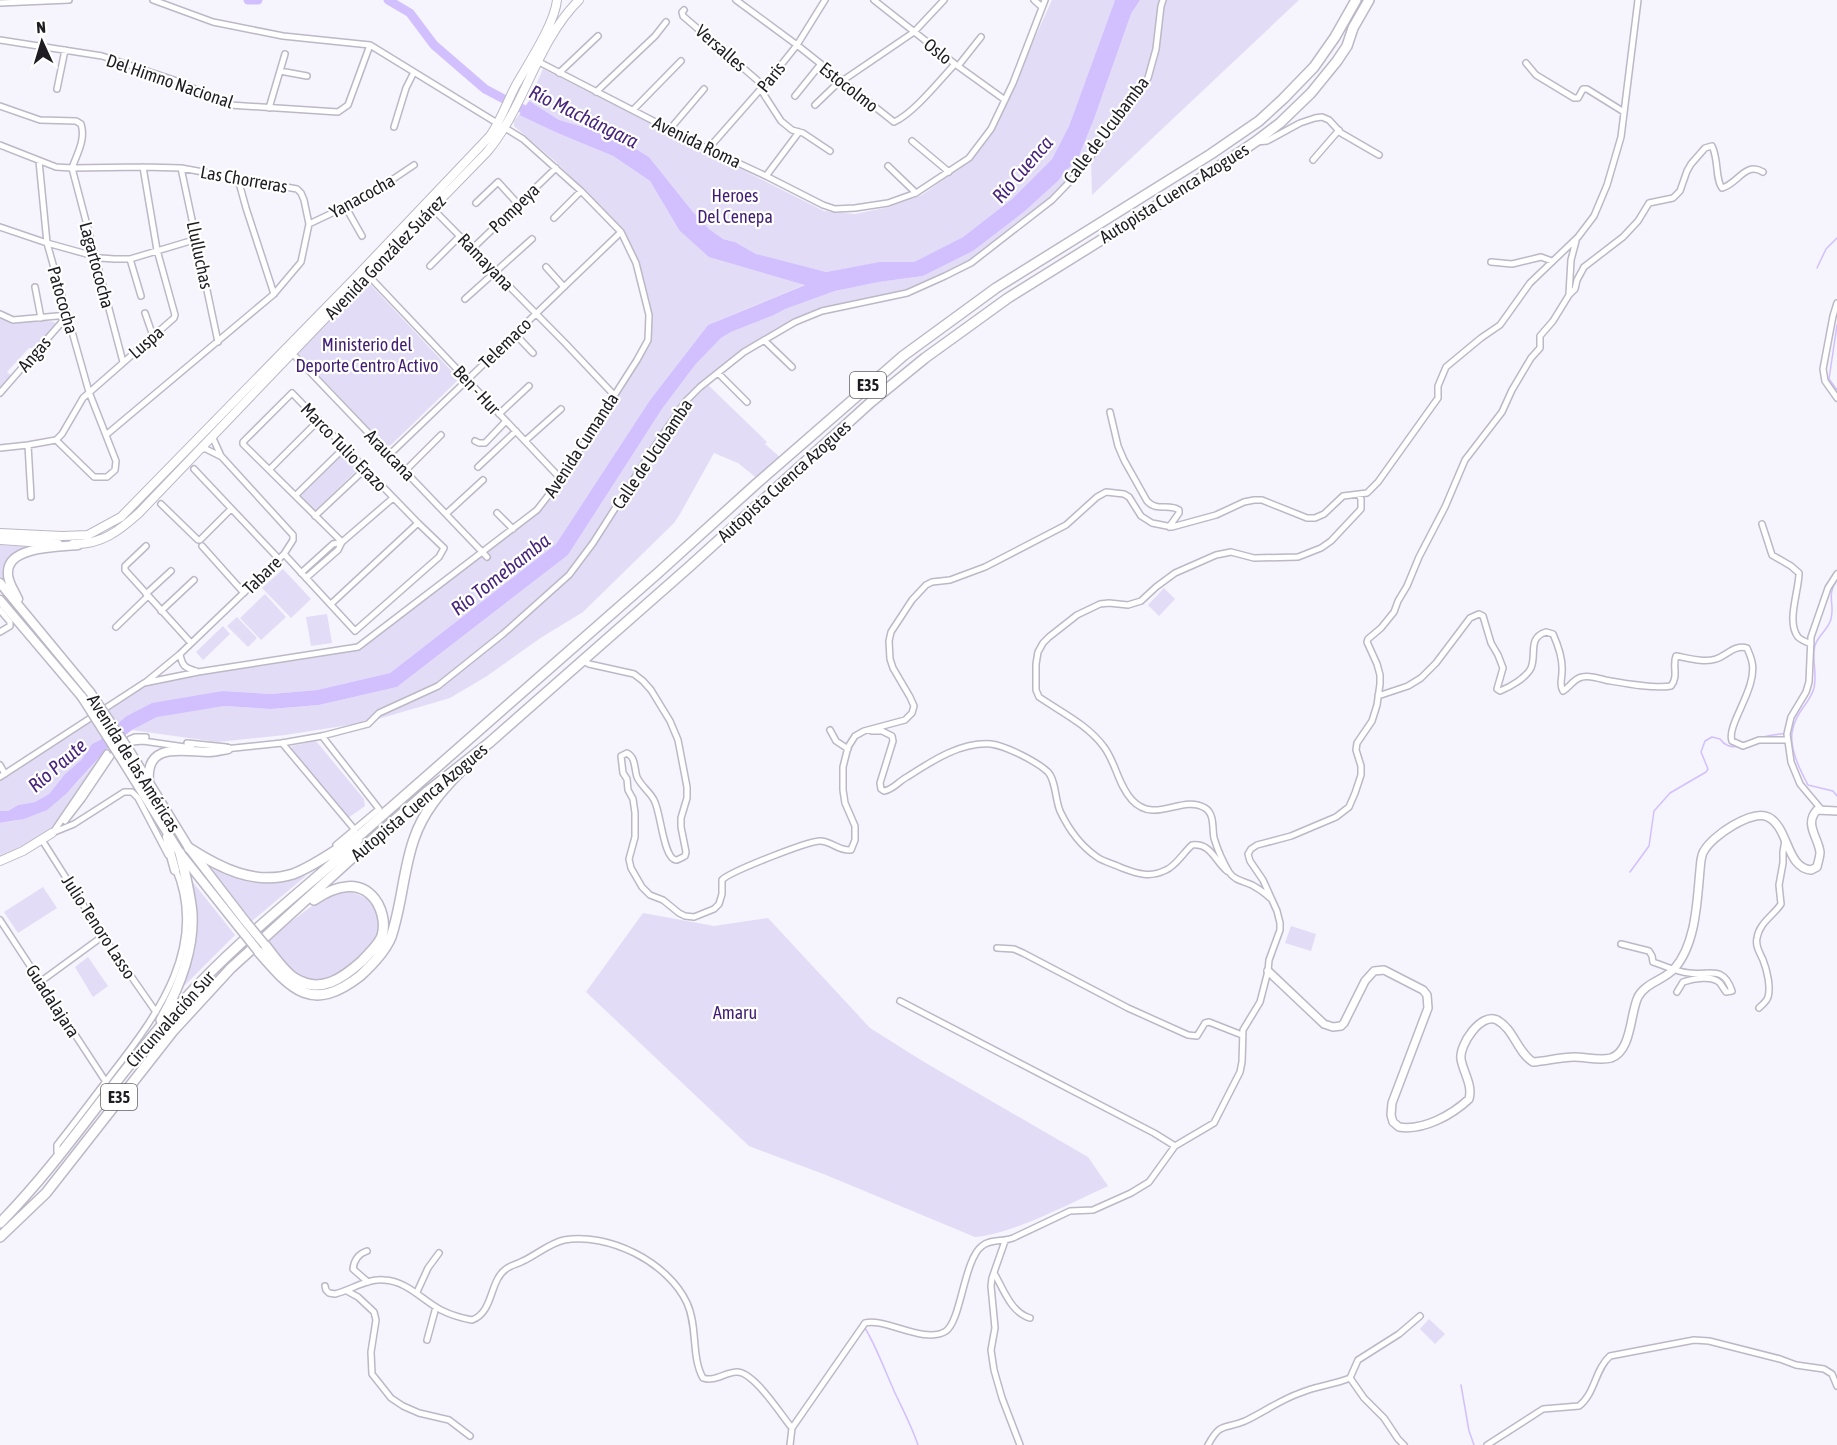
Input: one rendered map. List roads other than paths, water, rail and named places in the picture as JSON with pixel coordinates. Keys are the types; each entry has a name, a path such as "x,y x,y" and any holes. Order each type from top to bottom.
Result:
{"highway":[{"name":"Autopista Cuenca Azogues","path":"358,832 658,573 907,352 988,294 1211,154 1274,108 1314,67 1335,37 1356,0"},
{"name":"Autopista Cuenca Azogues","path":"343,867 428,790 482,749 871,402 939,347 1008,298 1192,184 1255,142 1296,109 1347,46 1353,28 1369,0"},
{"path":"262,948 286,983 309,993 332,993 349,984 365,971 380,955 392,935 411,848 423,819 445,788 482,749"},
{"path":"184,851 234,873 273,878 294,873 319,860 358,832"},
{"name":"Circunvalación Sur","path":"0,1223 38,1184 142,1042 153,1035 238,945 356,843 358,832"},
{"path":"153,1035 182,975 191,938 192,914 184,851"},
{"name":"Circunvalación Sur","path":"0,1237 52,1186 124,1092 201,999 231,968 343,867"},
{"path":"262,948 295,979 320,985 336,981 352,969 373,950 382,935 383,921 380,908 370,894 358,887 328,890 294,912"}],"main road":[{"name":"Avenida González Suárez","path":"0,540 78,544 96,542 108,538 139,513 487,152 554,14 557,0"},
{"name":"Avenida González Suárez","path":"519,89 538,62 556,28 579,0"},
{"name":"Avenida González Suárez","path":"0,533 88,535 122,517 501,126"},
{"path":"23,610 7,574 13,559 24,551 78,544"},
{"name":"Avenida de las Américas","path":"0,583 130,744 184,851"},
{"name":"Avenida de las Américas","path":"0,600 82,697 112,755 167,833 262,948"},
{"path":"149,785 148,767 157,756 176,750 214,752 231,748"},
{"path":"0,861 52,833"},
{"path":"167,833 168,848 175,870"}],"street":[{"path":"0,3 69,0"},
{"path":"153,0 213,22 283,36 370,45"},
{"name":"Estocolmo","path":"736,0 894,122 925,97 956,65"},
{"name":"Paris","path":"708,149 797,45 825,0"},
{"name":"Oslo","path":"874,0 956,65 1005,100"},
{"path":"814,105 841,80 914,32 944,0"},
{"path":"1034,0 1042,7"},
{"name":"Avenida Roma","path":"538,62 823,205 836,209 882,205 916,193 969,158 979,147 1005,100 1045,0"},
{"name":"Calle de Ucubamba","path":"322,736 368,724 379,713 438,686 503,634 569,575 593,543 685,402 744,352 795,322 822,311 907,293 945,276 971,263 1052,200 1081,170 1148,78 1156,50 1163,0"},
{"path":"582,660 589,664 630,672 643,681 676,733 687,787 687,798 681,818 681,832 686,852 682,858 674,859 666,846 659,811 654,800 638,780 633,758 627,753 621,758 635,813 635,837 629,859 635,878 650,895 663,900 686,916 694,917 714,909 719,904 722,880 735,871 817,841 834,845 840,850 851,850 855,840 855,826 844,803 843,790 843,767 848,749 855,736 864,731 905,720 912,713 914,706 910,697 892,668 889,641 891,632 912,600 926,585 950,580 985,567 1066,525 1096,497 1106,492 1124,494 1129,497 1141,516 1152,523 1168,527 1216,515 1244,502 1254,500 1262,500 1307,518 1315,518 1324,514 1344,496 1367,493 1378,483 1438,398 1438,386 1446,367 1500,325 1530,283 1578,237 1594,216 1607,185 1621,138 1638,0"},
{"name":"Versalles","path":"684,10 683,16 762,88"},
{"path":"596,92 656,36 666,22"},
{"path":"560,73 598,36"},
{"path":"956,65 981,37"},
{"name":"Del Himno Nacional","path":"0,40 102,56 177,81 230,105 338,112 348,105 370,45"},
{"name":"Avenida Cumanda","path":"0,765 3,776 144,683 198,672 358,647 485,555 537,510 561,479 648,340 649,315 636,263 621,232 581,191 523,139 370,45"},
{"path":"57,89 65,50"},
{"path":"269,108 285,54"},
{"path":"534,54 534,59 538,62"},
{"path":"633,110 681,61"},
{"path":"1526,63 1536,75 1574,98 1578,98 1583,89 1587,89 1624,112"},
{"path":"795,96 820,65"},
{"path":"280,72 307,76"},
{"path":"393,128 406,88 414,72"},
{"path":"762,88 781,121 792,130 803,133 830,151"},
{"path":"670,129 704,89"},
{"path":"0,106 40,120 79,122 83,130 82,140 72,168"},
{"path":"1255,142 1267,141 1300,123 1322,117 1379,155"},
{"path":"1313,160 1339,130"},
{"path":"766,176 799,132"},
{"path":"912,141 949,172"},
{"name":"Las Chorreras","path":"0,145 56,166 182,168 297,189 304,200 309,224 301,262 274,294 106,435"},
{"path":"1569,295 1575,289 1584,267 1623,237 1638,221 1649,203 1673,198 1680,191 1687,171 1708,146 1712,146 1717,155 1719,184 1722,188 1729,186 1750,168 1763,172"},
{"name":"Patococha","path":"39,161 47,243 89,392 106,435 116,466 115,470 107,477 94,477 56,440"},
{"name":"Yanacocha","path":"309,224 368,196 414,165"},
{"path":"888,166 916,193"},
{"name":"Luspa","path":"56,440 62,434 83,398 175,315 157,250 143,167"},
{"name":"Lagartococha","path":"72,168 93,255 123,362"},
{"name":"Llulluchas","path":"182,168 218,342"},
{"name":"Pompeya","path":"473,248 556,168"},
{"path":"238,179 274,294"},
{"path":"476,203 498,182 518,204"},
{"path":"554,218 581,191"},
{"path":"345,207 362,236"},
{"name":"Ramayana","path":"432,208 614,395"},
{"path":"0,227 47,243 114,260 130,260 157,250 197,240"},
{"name":"Telemaco","path":"389,455 621,232"},
{"path":"430,266 460,236"},
{"path":"790,1445 792,1428 854,1341 862,1325 872,1322 927,1334 939,1334 946,1331 952,1322 976,1251 985,1244 1005,1241 1070,1211 1093,1210 1131,1193 1149,1182 1175,1146 1214,1123 1240,1072 1242,1035 1260,1002 1269,960 1281,923 1263,880 1248,857 1249,852 1257,845 1291,836 1336,817 1348,807 1361,775 1356,750 1357,743 1372,721 1378,696 1380,675 1367,642 1368,639 1385,624 1394,612 1465,460 1502,412 1531,358 1540,348 1540,336 1553,321 1569,295 1571,260 1578,237"},
{"path":"465,299 532,239"},
{"path":"1491,262 1512,264 1541,257 1552,261"},
{"path":"130,260 141,296"},
{"path":"546,267 564,287"},
{"name":"Ben - Hur","path":"368,274 561,479"},
{"path":"35,287 41,318"},
{"path":"1837,303 1823,369 1825,381 1837,398"},
{"path":"146,313 153,336"},
{"path":"0,314 13,320 68,315"},
{"name":"Angas","path":"0,393 68,315"},
{"path":"515,334 533,352"},
{"path":"764,340 792,367"},
{"name":"Araucana","path":"292,353 485,555"},
{"path":"718,373 747,402"},
{"path":"499,414 530,386"},
{"name":"Marco Tulio Erazo","path":"331,604 356,631 440,557 444,548 292,393 243,442 342,542"},
{"path":"525,441 561,409"},
{"path":"1110,412 1118,446 1147,501 1151,506 1157,508 1173,507 1179,510 1168,527"},
{"path":"270,469 319,420"},
{"path":"475,441 485,442 507,421"},
{"path":"478,467 516,431"},
{"name":"Tabare","path":"144,683 180,654 244,593 281,556 293,540 293,535 221,456 212,435"},
{"path":"405,471 441,435"},
{"path":"0,448 56,440"},
{"path":"28,445 31,497"},
{"path":"296,495 345,447"},
{"path":"199,449 206,449 221,456"},
{"path":"315,516 365,469"},
{"path":"194,470 231,509 301,573 331,604 418,524"},
{"path":"446,514 483,480"},
{"path":"1229,873 1215,839 1209,810 1191,805 1154,811 1142,808 1123,787 1115,765 1093,734 1039,697 1036,690 1038,652 1043,643 1055,632 1091,607 1109,603 1128,605 1141,601 1175,573 1216,555 1231,552 1254,558 1298,557 1321,548 1340,532 1361,509 1359,495"},
{"path":"301,573 333,544 342,542 393,498"},
{"path":"161,504 198,540 231,509"},
{"path":"497,513 513,529"},
{"path":"1762,524 1772,555 1799,573 1792,616 1796,633 1800,639 1811,644"},
{"path":"306,578 340,548 342,542"},
{"path":"146,546 124,568 191,643"},
{"path":"202,546 244,593"},
{"path":"116,627 171,571"},
{"path":"1821,809 1800,784 1791,762 1787,735 1791,717 1806,692 1809,681 1811,637 1828,588 1837,574"},
{"path":"161,611 194,580"},
{"path":"0,610 10,622 10,626 0,632"},
{"path":"1378,696 1408,686 1421,678 1436,663 1470,618 1479,614 1483,616 1491,643 1503,668 1497,689 1500,691 1528,672 1532,664 1534,641 1536,637 1546,632 1553,634 1561,656 1560,686 1563,691 1577,678 1586,676 1642,685 1671,686 1676,678 1676,656 1711,660 1743,646 1747,648 1753,664 1747,696 1730,733 1732,741 1741,746 1748,746 1759,740 1787,735"},
{"path":"180,654 186,669 198,672"},
{"path":"830,730 836,741 848,749"},
{"path":"864,731 882,731 892,736 892,749 880,783 884,791 888,791 905,778 957,748 976,744 1003,747 1024,757 1048,773 1053,781 1055,798 1067,825 1085,847 1098,858 1138,874 1153,875 1169,869 1192,845 1203,845 1238,881 1263,891 1272,900"},
{"path":"130,744 143,741 206,749 231,748 322,736 379,809 358,832 282,743"},
{"path":"130,744 135,737 231,748"},
{"path":"52,833 77,806 112,755"},
{"path":"52,833 112,755"},
{"path":"52,833 74,824 124,792 132,792 138,798 180,882 185,905 186,933 169,991 142,1042 106,1082 57,1145 59,1156"},
{"path":"1268,972 1314,1016 1333,1027 1344,1023 1365,981 1374,971 1384,970 1423,990 1427,995 1428,1008 1391,1110 1393,1122 1397,1125 1404,1128 1421,1126 1440,1118 1469,1099 1470,1088 1463,1069 1461,1053 1471,1034 1482,1021 1494,1019 1502,1023 1522,1053 1533,1062 1572,1057 1610,1058 1616,1054 1624,1044 1638,997 1646,988 1674,970 1688,946 1693,927 1704,850 1734,825 1753,816 1766,816 1774,821 1800,867 1811,870 1817,867 1820,850 1812,830 1811,819 1814,813 1821,809 1837,811"},
{"path":"1759,1008 1768,994 1767,972 1758,951 1757,934 1765,921 1781,904 1779,885 1785,839"},
{"name":"Julio Tenoro Lasso","path":"42,840 103,936 156,1012"},
{"name":"Guadalajara","path":"0,920 106,1082"},
{"path":"40,982 103,936"},
{"path":"1622,944 1649,951 1653,962 1674,970 1692,974 1714,972 1724,978 1732,991 1726,992 1720,983 1703,978 1683,982 1677,993"},
{"path":"997,948 1014,949 1023,953 1128,1008 1188,1035 1197,1036 1205,1023 1209,1022 1242,1035"},
{"path":"900,1001 1175,1146"},
{"path":"325,1286 329,1293 347,1291 368,1282 393,1281 417,1292 436,1307 472,1320 483,1313 505,1269 563,1240 603,1242 628,1249 669,1277 687,1302 693,1320 698,1363 703,1378 711,1380 738,1371 744,1372 756,1382 792,1428"},
{"path":"1005,1241 991,1286 995,1328 991,1350 1002,1398 1020,1445"},
{"path":"367,1251 358,1256 353,1269 368,1282"},
{"path":"417,1292 428,1268 439,1253"},
{"path":"994,1273 1016,1310 1022,1316 1030,1318"},
{"path":"347,1291 358,1297 374,1312 372,1374 390,1398 419,1413 449,1420 470,1436"},
{"path":"427,1340 436,1307"},
{"path":"1208,1445 1219,1428 1245,1421 1268,1407 1300,1393 1350,1378 1358,1360 1399,1334 1420,1316"},
{"path":"1487,1445 1543,1409 1579,1406 1587,1397 1604,1362 1610,1356 1695,1340 1709,1341 1796,1365 1824,1369 1832,1374 1837,1386"},
{"path":"1350,1378 1404,1445"}],"waterway":[{"name":"Río Machángara","path":"248,0 258,0"},
{"name":"Río Machángara","path":"388,0 410,13 434,45 485,89 534,115"},
{"path":"1817,268 1826,249 1837,238"},
{"path":"1837,325 1829,379 1837,390"},
{"path":"1837,580 1831,595 1831,619 1815,646 1814,688 1796,719 1792,733 1796,760 1808,785 1833,791 1837,796"},
{"path":"1745,743 1768,736 1792,733"},
{"path":"1630,872 1649,846 1654,811 1670,793 1708,769 1701,752 1705,741 1712,737 1720,739 1728,746 1738,746"},
{"path":"865,1328 918,1445"},
{"path":"1461,1385 1469,1431 1474,1445"}],"water label":[{"name":"Río Cuenca","path":"1022,169"},
{"name":"Río Tomebamba","path":"500,574"},
{"name":"Río Paute","path":"57,765"}],"park label":[{"name":"Heroes Del Cenepa","path":"735,205"},
{"name":"Ministerio del Deporte Centro Activo","path":"367,354"},
{"name":"Amaru","path":"735,1012"}]}
